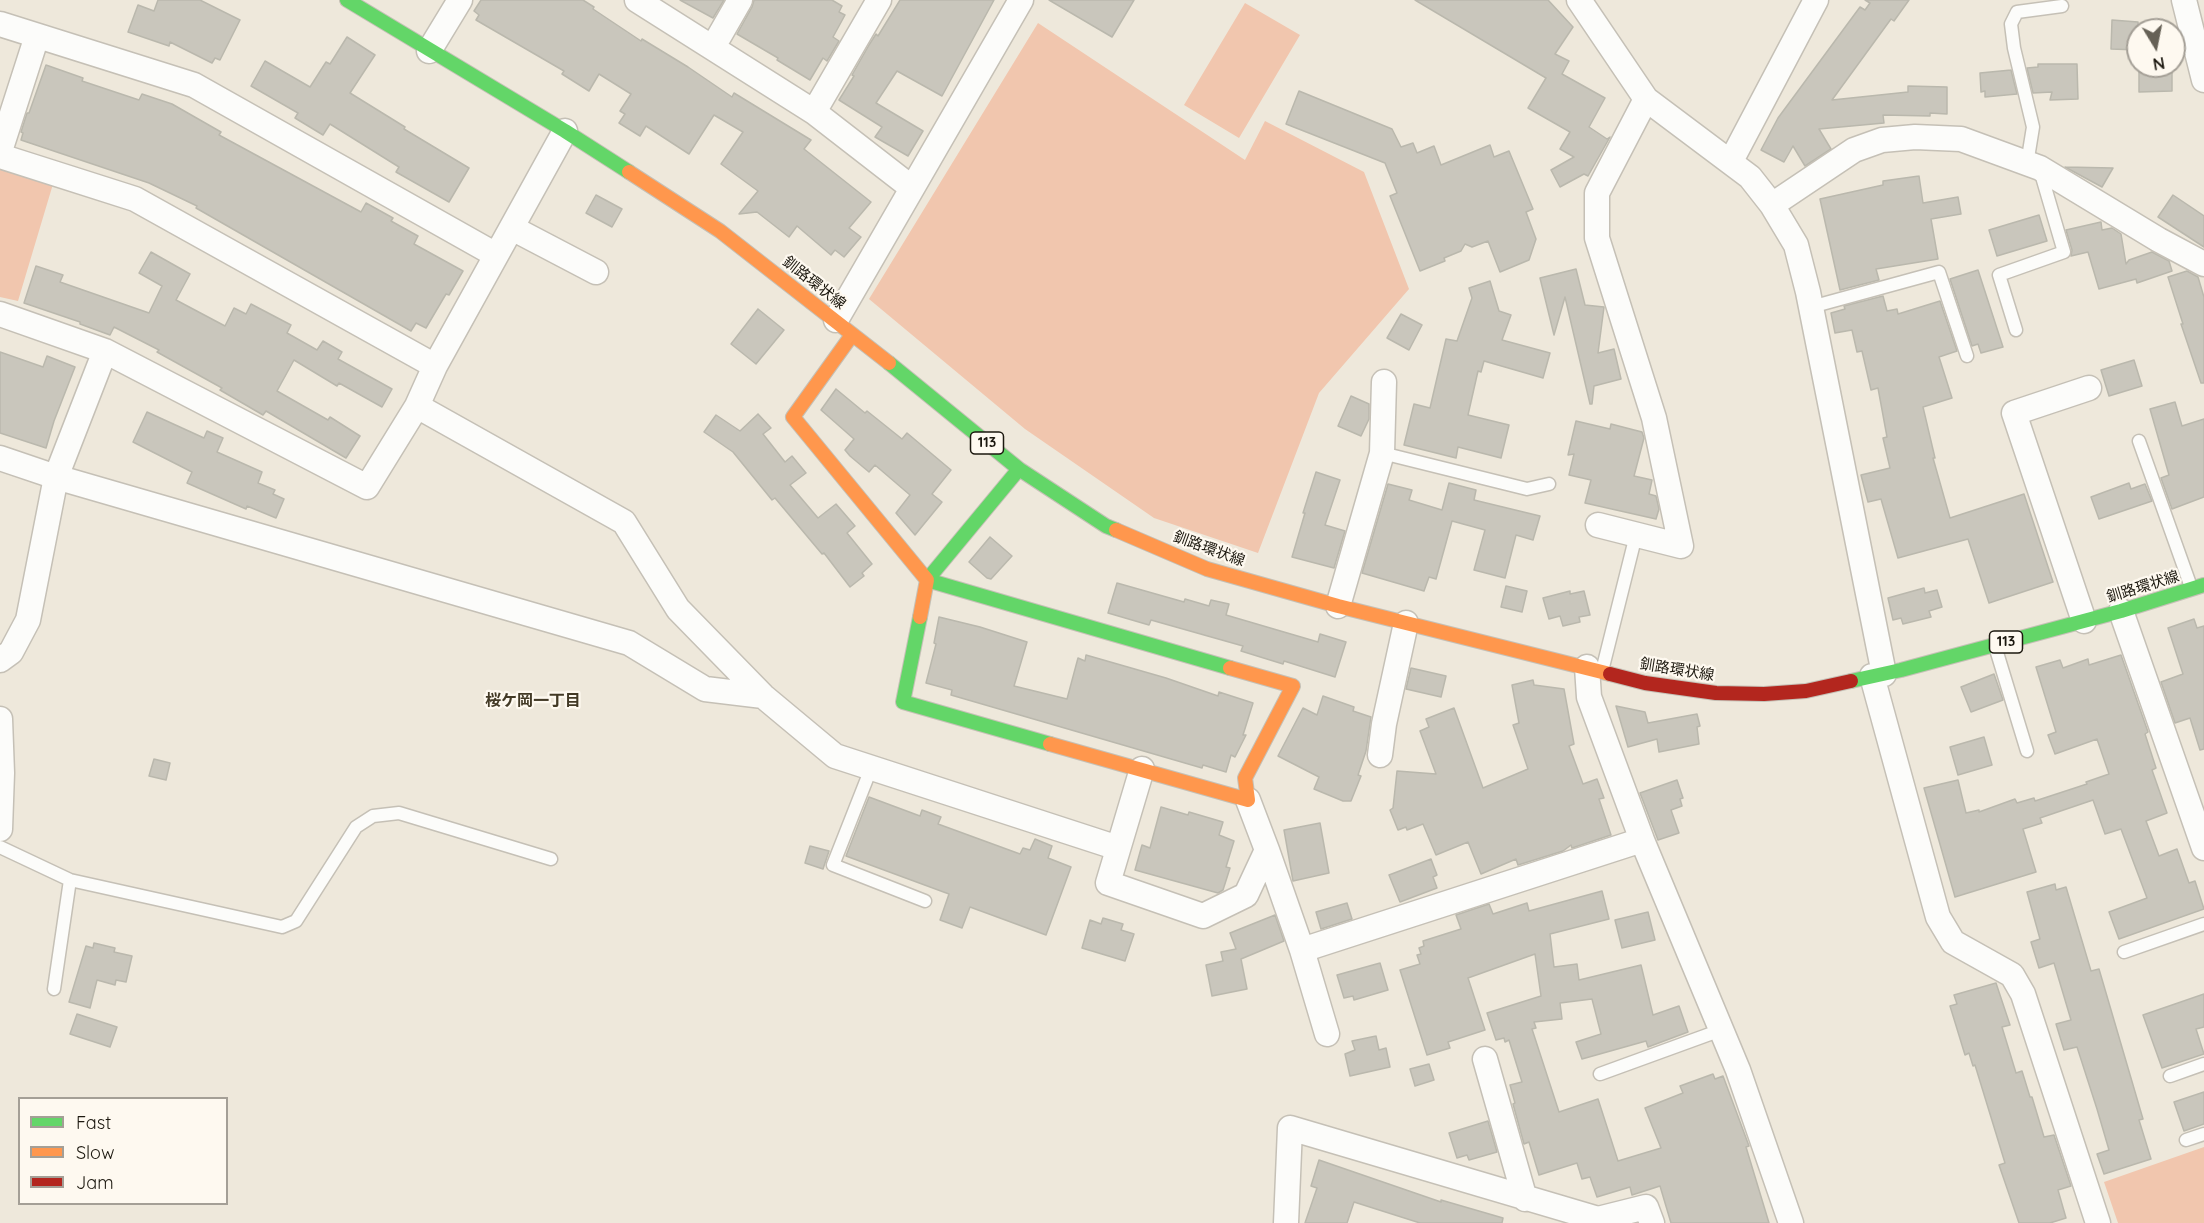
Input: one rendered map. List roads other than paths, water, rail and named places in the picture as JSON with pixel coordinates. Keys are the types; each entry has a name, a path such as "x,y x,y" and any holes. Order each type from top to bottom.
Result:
{"main road":[{"name":"釧路環状線","path":"347,0 565,131 720,231 844,327 1019,469 1106,526 1207,569 1338,606 1645,683 1716,693 1764,694 1806,691 1878,675 2121,612 2198,587"},
{"path":"844,327 793,417 927,580 1293,686 1245,778 1248,800 903,702 927,580 1019,469"}],"street":[{"path":"429,51 460,0"},
{"path":"637,0 814,112 912,188"},
{"path":"713,47 740,0"},
{"path":"814,112 879,0"},
{"path":"844,327 912,188 1021,0"},
{"path":"1579,0 1646,99 1750,177 1772,206 1796,245 1811,307 1878,675 1938,917 1953,942 2012,975 2023,994 2098,1223"},
{"path":"1731,161 1816,0"},
{"path":"2184,0 2204,80"},
{"path":"0,24 194,85 496,255"},
{"path":"0,151 37,36"},
{"path":"1598,525 1681,546 1654,418 1597,238 1597,193 1646,99"},
{"path":"0,314 105,351 367,487 417,406 435,366 565,131"},
{"path":"1772,206 1854,150 1881,140 1915,137 1961,139 2033,166 2204,264"},
{"path":"0,156 135,199 435,366"},
{"path":"512,228 596,272"},
{"path":"0,660 11,652 28,620 56,477 105,351"},
{"path":"1338,606 1382,453 1384,382"},
{"path":"2084,621 2014,413 2089,388"},
{"path":"417,406 624,522 678,609 763,696 836,756 1118,848"},
{"path":"0,458 56,477 629,643 705,689 763,696"},
{"path":"2121,612 2204,848"},
{"path":"1380,755 1384,724 1406,623"},
{"path":"1594,669 1590,697 1642,840 1738,1070 1791,1223"},
{"path":"0,719 2,773 0,829"},
{"path":"1142,769 1108,883 1203,916 1246,895 1267,850"},
{"path":"1248,800 1302,950 1326,1034"},
{"path":"1302,950 1642,840"},
{"path":"1485,1059 1525,1199"},
{"path":"1286,1223 1290,1128 1598,1219 1646,1207 1652,1223"}],"lane":[{"path":"2016,330 1999,275 2064,252 2033,166 2033,127 2014,48 2011,24 2017,12 2062,6"},
{"path":"1811,307 1939,272 1967,356"},
{"path":"2139,441 2198,587"},
{"path":"1382,453 1527,489 1549,484"},
{"path":"1594,669 1636,535"},
{"path":"1995,645 2027,752"},
{"path":"872,766 833,865 925,901"},
{"path":"0,847 70,880 282,927 296,921 356,827 373,816 399,813 551,859"},
{"path":"54,989 70,880"},
{"path":"2124,952 2204,924"},
{"path":"1600,1074 1721,1030"},
{"path":"2170,1076 2204,1064"},
{"path":"2186,1140 2204,1134"}],"district":[{"name":"桜ケ岡一丁目","path":"533,701"}]}
